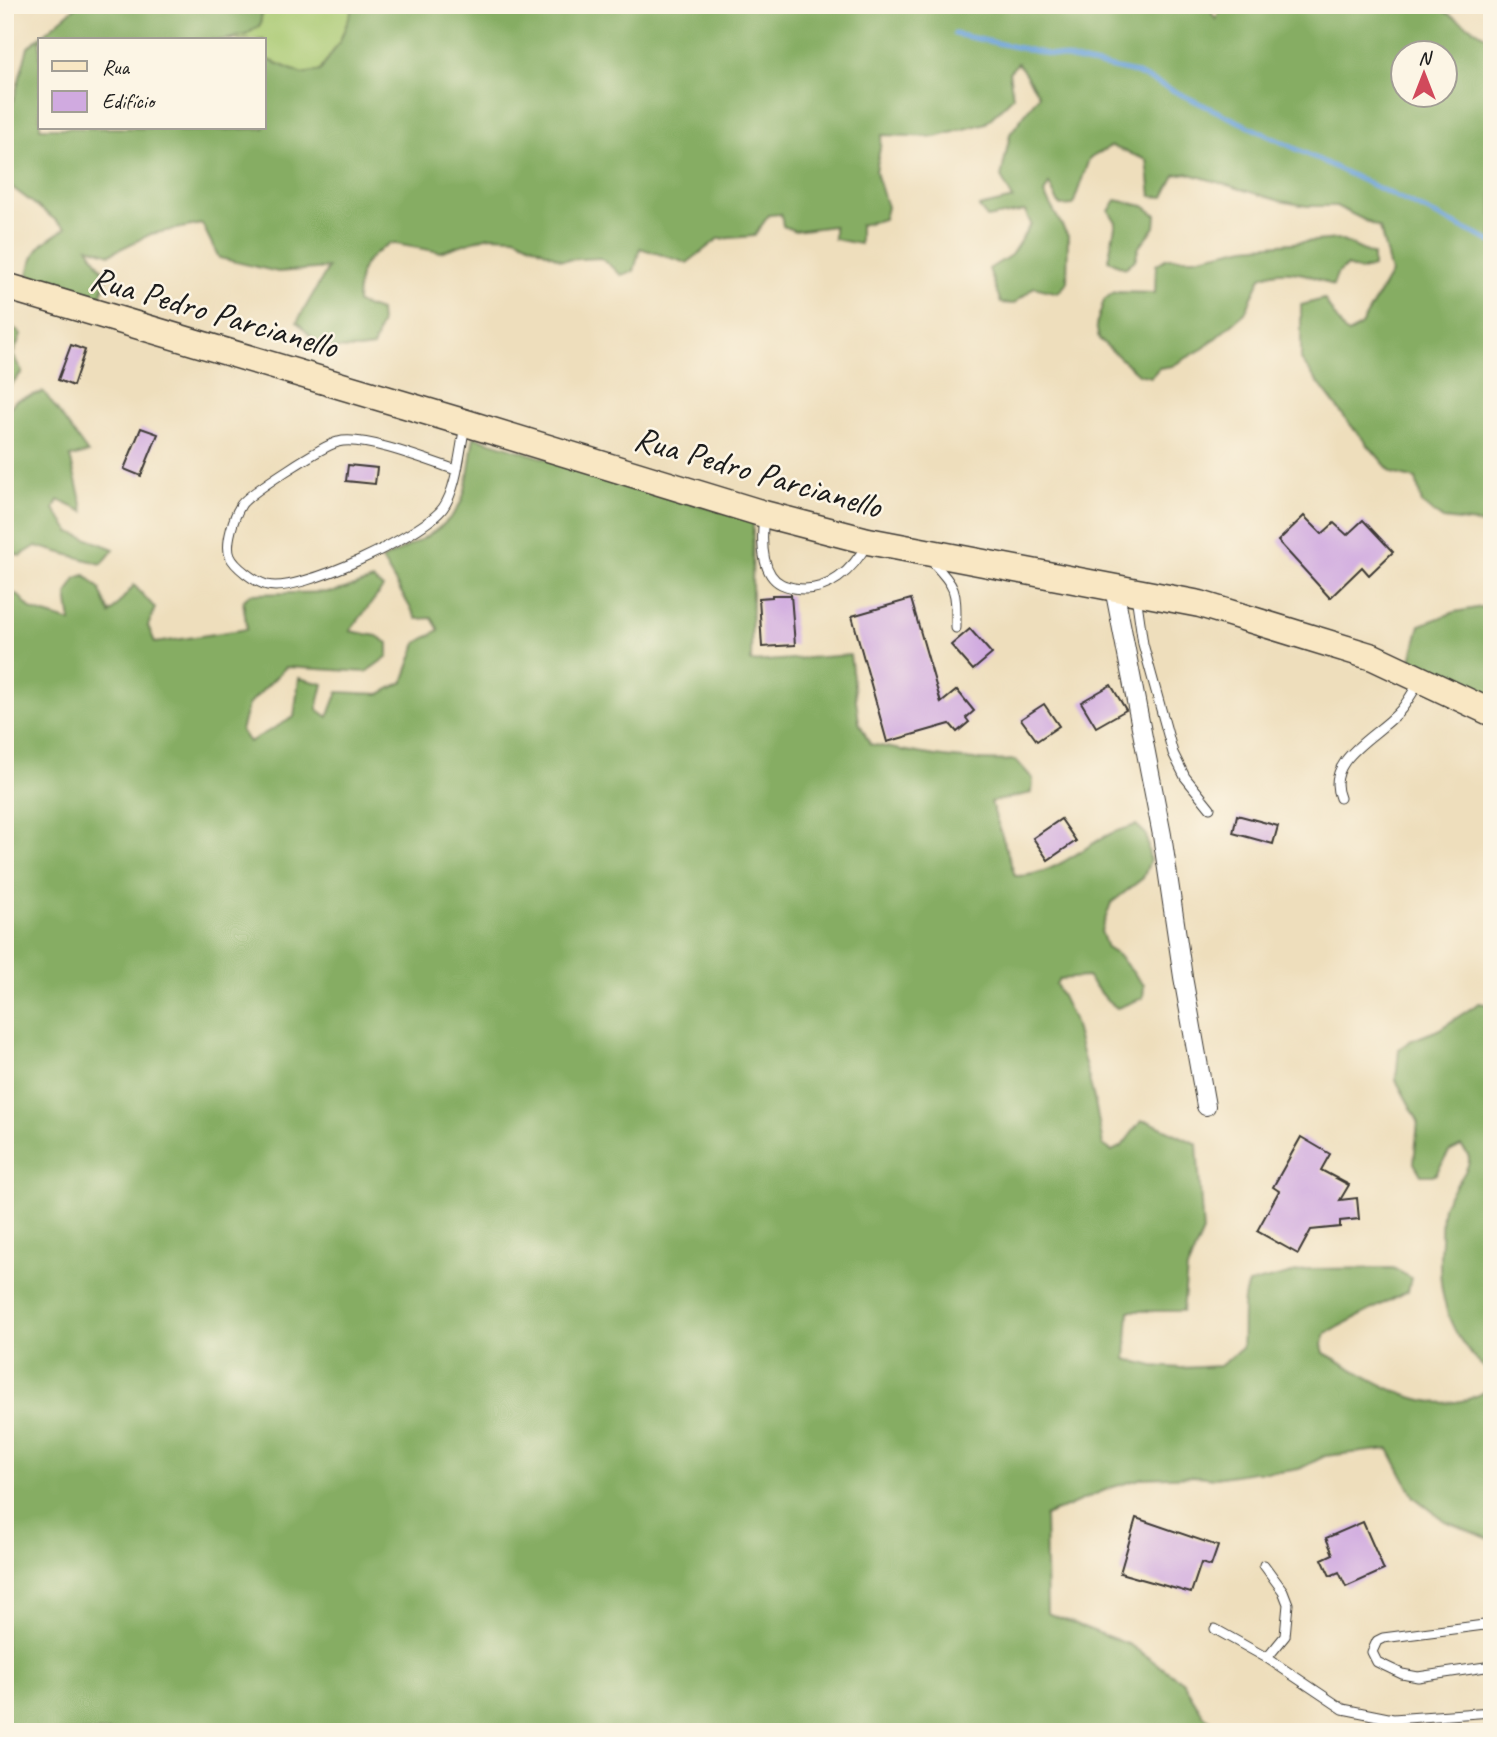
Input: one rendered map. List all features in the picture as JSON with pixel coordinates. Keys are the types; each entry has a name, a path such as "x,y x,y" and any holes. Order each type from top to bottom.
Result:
{"street":[{"name":"Rua Pedro Parcianello","path":"5,286 764,514 868,541 1200,604 1373,657 1492,713"},
{"path":"1125,589 1182,977 1206,1106"}],"lane":[{"path":"456,470 367,443 339,441 308,456 241,504 227,543 230,558 267,585 284,585 332,573 423,527 443,507 456,470 466,423"},
{"path":"764,514 762,533 765,558 770,575 781,585 807,590 824,586 844,575 868,541"},
{"path":"924,552 953,586 956,596 956,628"},
{"path":"1125,589 1173,753 1185,777 1210,808"},
{"path":"1340,798 1335,787 1336,774 1357,748 1382,730 1401,710 1421,679"},
{"path":"1264,1565 1283,1591 1288,1604 1285,1636 1267,1658"},
{"path":"1492,1624 1383,1638 1377,1640 1372,1652 1377,1662 1408,1676 1492,1666"},
{"path":"1215,1629 1267,1658 1343,1709 1393,1719 1492,1712"}],"green space":[{"path":"78,5 263,5 260,25 246,35 233,38 39,38"},
{"path":"263,5 354,5 340,41 320,71 302,74 266,59 266,38 233,38 246,35 260,25"},
{"path":"354,5 1206,5 1216,19 1222,5 1434,5 1492,40 1492,529 1484,524 1443,519 1422,504 1416,479 1392,473 1349,423 1301,360 1301,305 1324,299 1344,331 1349,334 1361,325 1391,273 1380,228 1336,206 1307,206 1280,201 1187,173 1175,175 1164,197 1151,196 1147,160 1111,146 1089,159 1073,205 1060,206 1049,184 1044,194 1068,236 1067,283 1058,293 1034,287 1014,304 1001,303 989,269 1011,255 1031,224 1025,211 987,218 979,207 1013,199 1001,177 1010,134 1039,95 1018,63 1009,72 1013,97 986,123 936,137 882,135 876,172 887,207 884,219 860,225 860,244 834,239 834,226 795,231 783,226 781,214 769,215 754,236 718,239 687,263 640,248 634,271 621,275 601,258 562,260 515,237 489,236 440,252 390,243 373,255 360,274 357,303 380,311 381,324 373,347 360,349 322,348 297,322 328,268 278,272 219,258 202,224 151,234 110,254 88,247 107,277 99,300 49,289 28,274 33,257 41,246 66,228 5,182 5,131 28,47 38,39 38,130 266,130 266,59 302,74 320,71 340,41"},
{"path":"1116,200 1144,206 1156,215 1155,227 1139,247 1135,260 1125,268 1108,260 1116,222 1109,211"},
{"path":"1338,239 1373,255 1373,267 1360,271 1347,266 1337,274 1333,286 1298,273 1279,272 1261,277 1245,313 1204,348 1172,366 1159,368 1151,377 1138,374 1099,339 1096,325 1104,300 1114,292 1155,293 1156,265 1167,258 1195,258 1246,247"},
{"path":"5,319 21,335 13,355 22,372 5,392"},
{"path":"44,392 88,453 70,457 84,512 58,500 54,509 70,532 114,549 102,564 36,546 20,556 5,550 5,413 16,400"},
{"path":"474,437 753,521 751,662 850,655 859,722 870,744 960,759 1016,760 1033,779 1032,793 991,802 1015,876 1053,867 1120,830 1136,825 1146,834 1150,861 1143,878 1111,903 1101,931 1107,948 1118,955 1144,985 1143,998 1117,1008 1087,977 1059,979 1056,984 1073,1019 1095,1102 1103,1145 1112,1151 1122,1146 1141,1121 1148,1121 1197,1144 1203,1232 1187,1269 1183,1311 1129,1311 1126,1359 1153,1366 1220,1366 1242,1348 1243,1307 1248,1284 1309,1269 1393,1268 1411,1278 1408,1291 1326,1333 1322,1345 1324,1353 1381,1385 1423,1400 1444,1403 1465,1400 1485,1391 1488,1371 1474,1357 1454,1328 1447,1312 1440,1278 1443,1207 1466,1170 1469,1157 1461,1146 1449,1152 1435,1175 1421,1175 1414,1163 1418,1121 1396,1080 1399,1049 1410,1041 1438,1030 1479,1003 1492,1005 1492,1540 1445,1521 1414,1497 1389,1449 1325,1456 1299,1469 1281,1472 1254,1472 1215,1478 1143,1478 1110,1488 1045,1516 1047,1613 1130,1645 1183,1682 1203,1714 1223,1732 5,1732 5,590 18,595 32,610 71,622 67,594 76,578 85,575 99,588 110,614 134,585 155,608 148,626 155,643 247,629 243,601 250,594 334,592 373,580 383,588 350,631 377,636 388,643 388,656 366,672 286,667 248,705 241,731 249,742 294,717 299,678 323,684 317,709 328,717 338,692 380,694 403,682 417,643 439,630 432,618 417,619 382,560 427,536 455,512 466,487"},
{"path":"1492,605 1492,702 1411,660 1420,625 1455,612"}],"building":[{"path":"71,345 85,350 73,386 58,380"},
{"path":"141,428 158,434 141,476 124,469"},
{"path":"348,465 377,468 375,484 346,481"},
{"path":"1304,516 1322,534 1334,523 1347,535 1363,520 1393,552 1369,575 1362,567 1330,598 1278,541"},
{"path":"791,595 795,645 762,647 759,598"},
{"path":"911,599 941,703 957,690 974,711 966,718 969,722 957,732 950,724 887,742 852,616"},
{"path":"970,629 992,654 973,670 951,645"},
{"path":"1111,685 1126,710 1096,727 1081,702"},
{"path":"1044,704 1059,726 1037,741 1021,719"},
{"path":"1237,815 1278,826 1273,844 1233,833"},
{"path":"1061,819 1076,841 1048,860 1033,838"},
{"path":"1301,1137 1330,1154 1321,1170 1349,1185 1340,1200 1357,1198 1359,1219 1340,1221 1340,1227 1311,1230 1298,1254 1257,1231 1279,1191 1273,1187"},
{"path":"1136,1518 1218,1546 1211,1566 1201,1563 1191,1593 1120,1573"},
{"path":"1363,1522 1384,1570 1346,1587 1339,1572 1330,1576 1322,1559 1333,1554 1326,1538"}],"waterway":[{"path":"955,34 1136,73 1492,242"}]}
